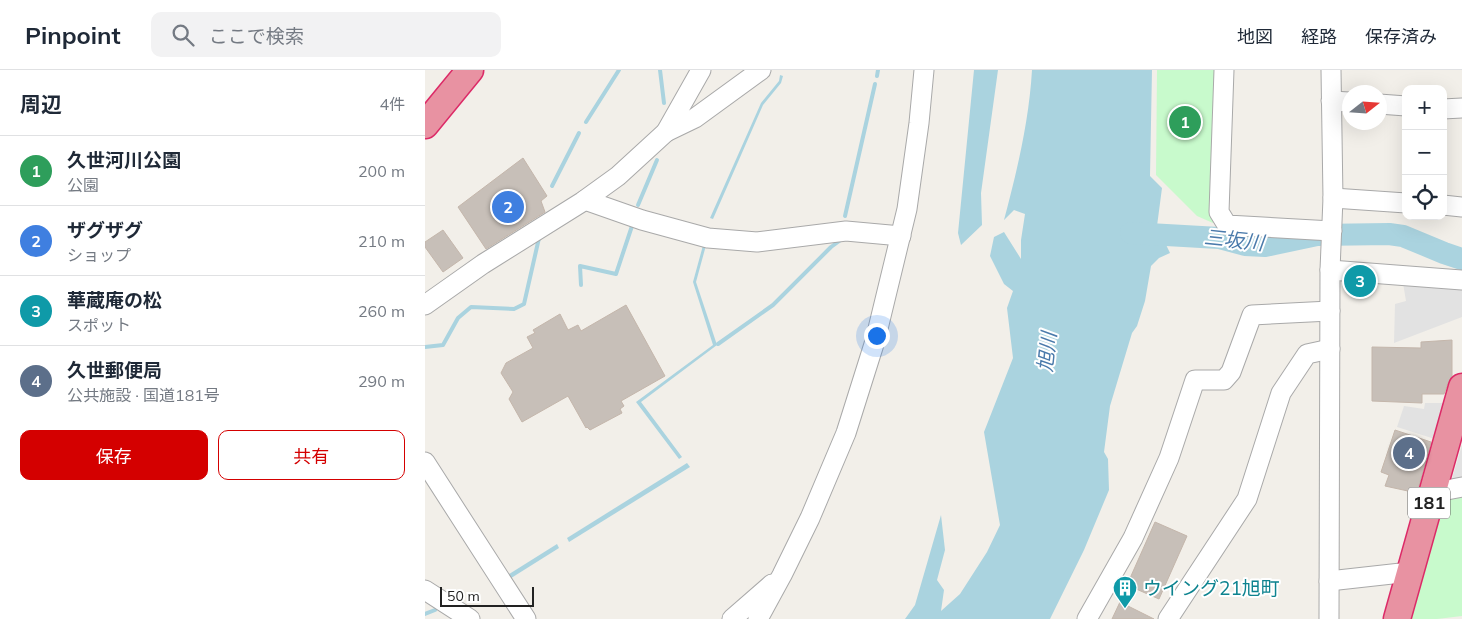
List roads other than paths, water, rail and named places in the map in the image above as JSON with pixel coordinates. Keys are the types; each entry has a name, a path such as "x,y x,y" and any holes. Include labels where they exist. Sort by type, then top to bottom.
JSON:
{"highway":[{"path":"425,125 470,70"},
{"name":"181","path":"1397,619 1431,493 1462,389"}],"street":[{"path":"667,132 701,70"},
{"path":"425,305 483,264 585,200 618,176 667,132 695,118 761,70"},
{"path":"758,619 810,518 846,433 875,341 907,209 924,70"},
{"path":"1223,70 1219,212 1227,225 1332,231"},
{"path":"1329,619 1330,262 1340,101 1331,70"},
{"path":"1387,105 1402,106"},
{"path":"1447,109 1462,108"},
{"path":"1333,198 1402,203"},
{"path":"585,200 642,220 707,238 757,242 846,231 901,236"},
{"path":"1447,206 1462,207"},
{"path":"1330,262 1462,280"},
{"path":"1087,619 1133,538 1169,458 1195,380 1224,380 1231,372 1252,315 1329,311"},
{"path":"1168,619 1247,499 1281,393 1307,354 1330,349"},
{"path":"425,462 525,619"},
{"path":"1431,493 1462,487"},
{"path":"1329,582 1410,572"},
{"path":"732,619 782,575"},
{"path":"425,590 469,619"}],"water":[{"path":"974,70 998,70 981,193 982,225 961,245 958,233"},
{"name":"旭川","path":"1032,70 1152,70 1150,176 1162,188 1157,226 1170,253 1159,258 1151,266 1145,301 1137,326 1132,333 1110,406 1104,452 1108,459 1109,490 1084,550 1050,619 905,619 915,605 941,515 945,550 937,580 944,590 941,611 960,594 987,552 1000,525 984,432 1013,358 1007,308 1013,291 1004,284 990,256 994,237 1004,232 1021,259 1021,240 1025,214 1014,210 1004,220 1022,146"},
{"path":"780,75 783,76 781,83 763,105 713,219 710,218 761,103 779,81"},
{"path":"705,238 708,238 696,282 717,345 641,402 682,457 679,459 636,402 713,345 693,282"},
{"path":"687,463 690,467 569,542 567,538"},
{"path":"557,544 559,548 508,580 506,576"}],"waterway":[{"path":"586,122 619,70"},
{"path":"660,70 664,103"},
{"path":"877,76 878,70"},
{"path":"845,216 875,84"},
{"path":"552,186 579,133"},
{"path":"638,205 657,160"},
{"path":"581,285 580,266 616,274 633,223"},
{"name":"三坂川","path":"1131,233 1219,238 1245,245 1265,246 1317,235 1389,234 1403,236 1462,259"},
{"path":"425,347 443,345 458,318 471,307 514,309 524,304 539,238"},
{"path":"718,344 773,305 831,247 842,239"},
{"path":"425,614 435,610"}],"place":[{"name":"久世河川公園","path":"1185,122"},
{"name":"ザグザグ","path":"508,207"},
{"name":"華蔵庵の松","path":"1360,281"},
{"name":"久世郵便局","path":"1409,453"},
{"name":"ウイング21旭町","path":"1125,609"}]}
